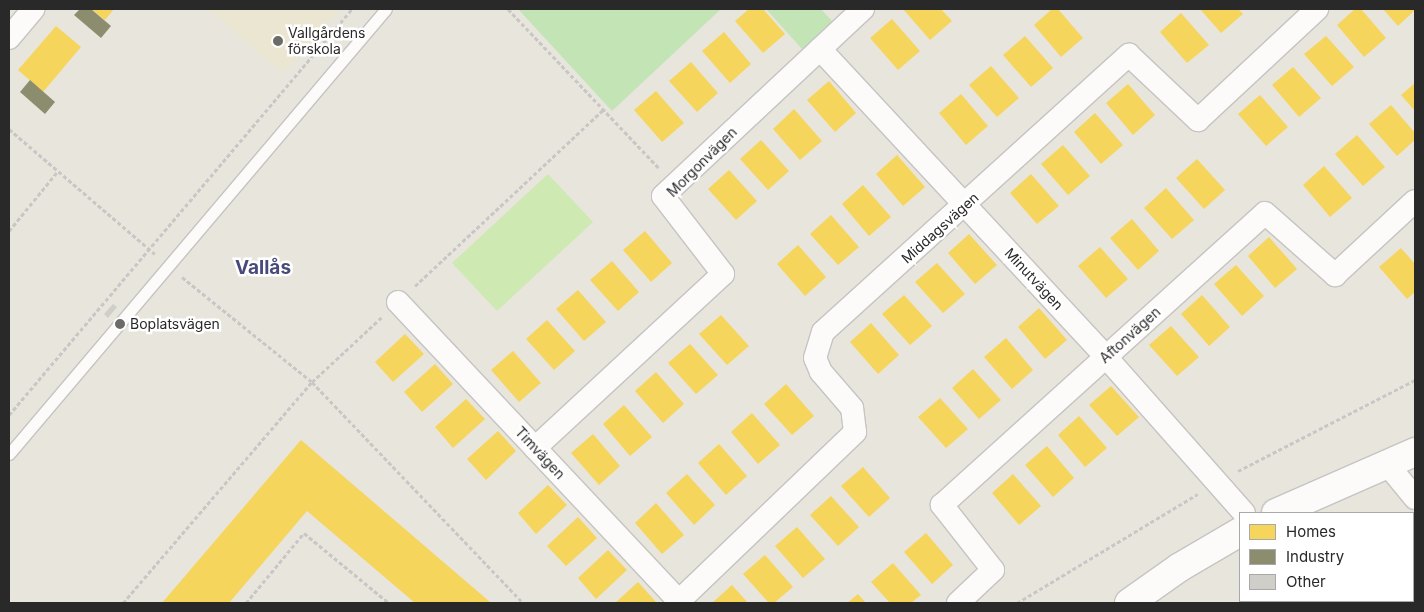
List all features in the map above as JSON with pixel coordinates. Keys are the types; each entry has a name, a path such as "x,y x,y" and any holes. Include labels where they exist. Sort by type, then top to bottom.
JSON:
{"street":[{"path":"9,38 33,9"},
{"name":"Morgonvägen","path":"535,448 723,274 664,196 863,9"},
{"name":"Middagsvägen","path":"680,602 855,432 852,408 821,372 815,358 823,332 1128,55 1198,120 1317,9"},
{"name":"Minutvägen","path":"820,49 1106,357 1243,512"},
{"name":"Aftonvägen","path":"958,603 993,570 942,505 1265,213 1335,275 1415,201"},
{"name":"Timvägen","path":"398,302 680,602"},
{"path":"1278,512 1415,452"},
{"path":"1387,464 1415,498"},
{"path":"1129,603 1180,567 1239,533"}],"lane":[{"path":"9,454 386,9"}],"path":[{"path":"9,414 352,9"},
{"path":"508,9 675,185"},
{"path":"123,603 312,382 603,110"},
{"path":"9,230 58,171"},
{"path":"312,382 522,603"},
{"path":"246,603 304,533 389,603"}],"shaded area":[{"name":"Vallgårdens förskola","path":"208,9 340,9 283,74"}],"green space":[{"path":"518,9 721,9 612,111"},
{"path":"766,9 821,9 832,21 802,49"},
{"path":"548,174 593,222 497,311 452,263"}],"building: Homes":[{"path":"91,9 114,9 105,20"},
{"path":"749,9 763,9 785,34 763,53 735,21"},
{"path":"903,9 941,9 952,21 930,40"},
{"path":"1052,9 1058,9 1083,38 1061,57 1034,25"},
{"path":"1200,9 1238,9 1243,14 1221,33"},
{"path":"1355,9 1361,9 1386,38 1364,57 1337,25"},
{"path":"1383,9 1415,9 1415,10 1398,26"},
{"path":"1181,13 1209,45 1187,63 1160,32"},
{"path":"892,19 920,51 898,70 870,38"},
{"path":"56,26 81,47 43,92 18,70"},
{"path":"724,32 751,64 730,83 702,51"},
{"path":"1025,36 1053,68 1031,87 1003,55"},
{"path":"1326,36 1354,67 1332,86 1304,54"},
{"path":"691,62 718,93 697,112 669,81"},
{"path":"991,66 1019,98 997,117 969,85"},
{"path":"1293,67 1321,98 1299,117 1272,85"},
{"path":"829,81 856,113 835,132 807,100"},
{"path":"1415,83 1415,111 1401,95"},
{"path":"1128,84 1155,115 1133,135 1106,103"},
{"path":"656,91 684,123 662,142 634,110"},
{"path":"961,94 988,126 966,145 939,113"},
{"path":"1260,95 1288,127 1266,146 1238,114"},
{"path":"1391,105 1415,133 1415,140 1397,156 1369,124"},
{"path":"794,109 822,141 800,160 773,129"},
{"path":"1095,113 1123,145 1101,164 1074,132"},
{"path":"1357,135 1385,167 1363,186 1335,154"},
{"path":"761,140 789,171 768,190 740,159"},
{"path":"1063,145 1090,176 1068,195 1041,164"},
{"path":"897,155 925,187 903,206 876,174"},
{"path":"1197,159 1225,190 1204,209 1176,178"},
{"path":"1324,166 1352,198 1330,217 1303,185"},
{"path":"729,170 757,201 736,220 708,189"},
{"path":"1031,174 1059,206 1037,224 1010,193"},
{"path":"863,185 891,217 869,236 842,204"},
{"path":"1166,188 1194,220 1172,239 1144,208"},
{"path":"831,215 859,247 838,265 810,234"},
{"path":"1132,219 1159,251 1138,270 1110,238"},
{"path":"645,231 672,263 651,282 623,250"},
{"path":"969,234 997,265 975,284 948,253"},
{"path":"1269,237 1297,269 1275,288 1248,256"},
{"path":"798,245 826,277 805,296 777,264"},
{"path":"1100,247 1128,279 1106,298 1078,266"},
{"path":"1401,248 1415,264 1415,292 1407,299 1379,267"},
{"path":"612,261 639,292 618,311 590,280"},
{"path":"937,263 965,294 943,313 915,282"},
{"path":"1236,265 1264,296 1242,316 1214,284"},
{"path":"578,290 606,322 584,341 556,309"},
{"path":"904,295 932,326 910,345 882,314"},
{"path":"1202,295 1230,327 1209,346 1181,314"},
{"path":"1039,308 1067,340 1045,359 1018,327"},
{"path":"721,315 749,346 727,365 699,334"},
{"path":"547,320 575,351 554,370 526,339"},
{"path":"871,323 899,355 878,374 850,342"},
{"path":"1171,326 1199,357 1177,376 1149,345"},
{"path":"405,334 424,354 393,382 375,362"},
{"path":"1006,338 1033,370 1012,389 984,357"},
{"path":"690,344 718,375 696,394 668,363"},
{"path":"513,351 541,383 519,402 491,370"},
{"path":"435,364 453,384 422,412 404,392"},
{"path":"973,369 1001,400 979,419 952,388"},
{"path":"656,372 684,404 663,423 635,391"},
{"path":"786,384 814,416 792,435 764,404"},
{"path":"1111,386 1139,417 1117,436 1089,405"},
{"path":"940,398 968,429 946,448 918,417"},
{"path":"466,399 485,419 453,448 435,427"},
{"path":"624,405 652,437 630,456 603,424"},
{"path":"752,413 780,445 758,464 731,432"},
{"path":"1079,416 1107,448 1085,467 1058,435"},
{"path":"498,431 516,451 486,480 467,459"},
{"path":"593,434 620,466 599,485 571,453"},
{"path":"301,440 490,602 415,603 307,511 229,603 162,603"},
{"path":"719,444 747,476 726,495 698,463"},
{"path":"1047,446 1074,478 1053,497 1025,465"},
{"path":"863,467 890,498 869,517 841,486"},
{"path":"687,474 715,505 694,525 666,493"},
{"path":"1013,474 1041,506 1019,525 992,493"},
{"path":"548,485 567,505 536,534 518,513"},
{"path":"831,496 859,527 838,546 810,515"},
{"path":"656,503 684,535 662,554 635,523"},
{"path":"578,517 597,538 566,566 547,546"},
{"path":"797,527 825,559 803,578 775,546"},
{"path":"926,533 953,565 932,584 904,552"},
{"path":"1415,549 1414,581 1414,550"},
{"path":"608,550 627,570 596,599 578,578"},
{"path":"765,555 793,587 774,603 769,603 743,574"},
{"path":"893,563 921,595 911,603 890,603 871,582"},
{"path":"638,582 657,603 615,603"},
{"path":"732,585 748,603 712,603"},
{"path":"858,594 866,603 847,603"},
{"path":"1324,602 1325,603 1304,603"}],"building: Industry":[{"path":"80,9 91,9 111,26 101,38 74,15"},
{"path":"30,80 55,102 45,114 20,92"}],"building: Other":[{"path":"113,304 117,307 108,318 104,314"}],"place":[{"name":"Vallgårdens förskola","path":"278,41"},
{"name":"Boplatsvägen","path":"120,324"}],"district":[{"name":"Vallås","path":"263,268"}]}
